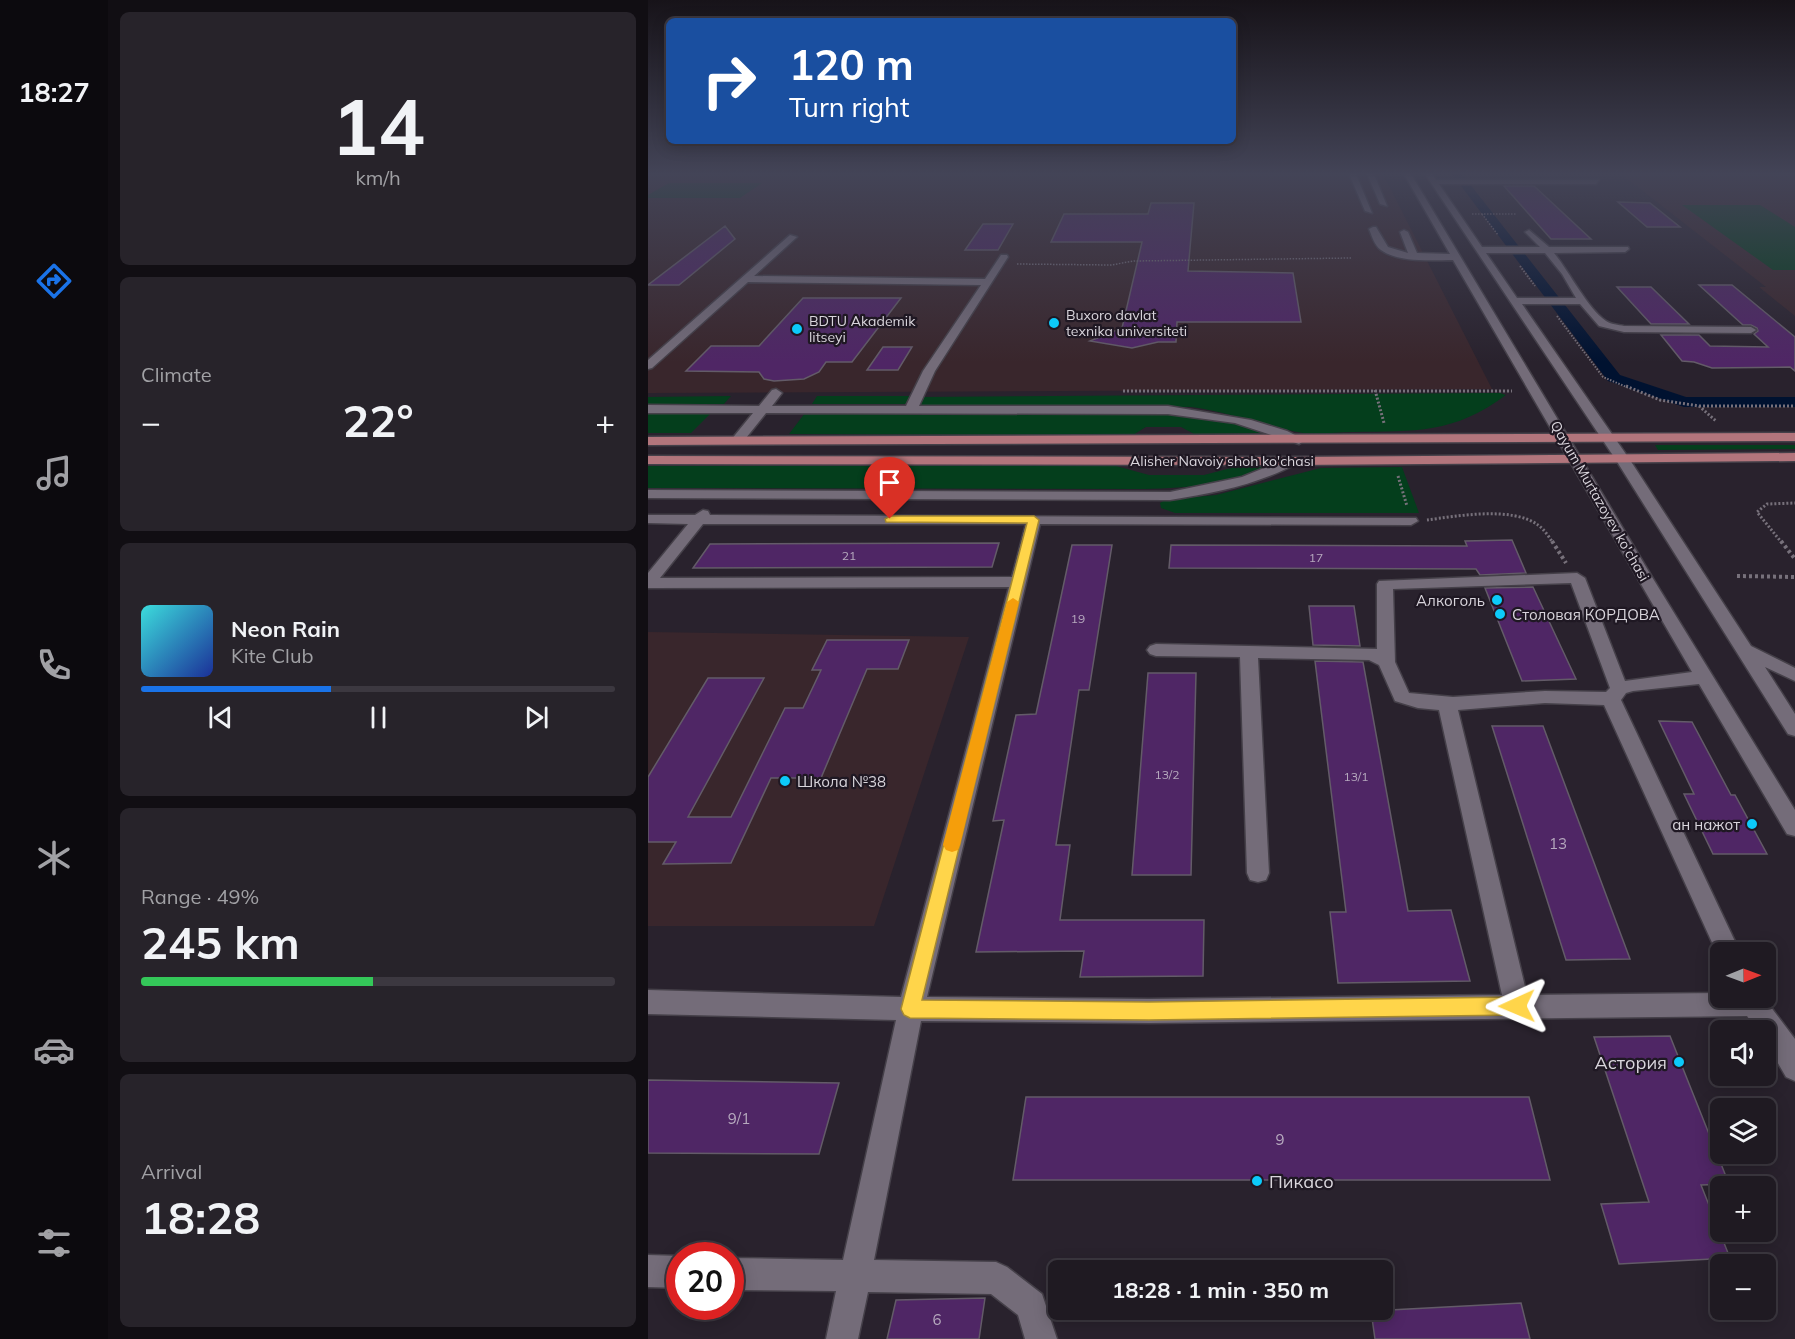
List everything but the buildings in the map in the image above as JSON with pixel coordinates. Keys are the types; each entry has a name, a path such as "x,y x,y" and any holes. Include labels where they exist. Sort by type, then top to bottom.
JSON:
{"main road":[{"name":"Alisher Navoiy shoh ko'chasi","path":"648,441 1795,437"},
{"name":"Alisher Navoiy shoh ko'chasi","path":"648,460 1291,461 1795,457"}],"street":[{"path":"1376,236 1379,244 1386,250 1413,255 1456,257"},
{"path":"1406,236 1413,255"},
{"name":"Qayum Murtazoyev ko'chasi","path":"1444,236 1577,460 1638,568 1706,677 1795,828"},
{"path":"1471,236 1608,437 1795,729"},
{"path":"1533,236 1566,273 1584,302 1603,324 1624,329 1752,330"},
{"path":"648,366 793,237"},
{"path":"1480,250 1625,249"},
{"path":"911,409 929,371 947,347 1001,261"},
{"path":"746,279 986,282"},
{"path":"1514,301 1584,302"},
{"path":"737,440 776,393"},
{"path":"648,409 1168,410 1228,417 1271,428 1299,440"},
{"path":"648,494 1170,496 1224,486 1266,474 1291,461"},
{"path":"648,583 720,494"},
{"path":"1135,520 1144,516 1148,496"},
{"path":"648,519 1411,521"},
{"path":"842,1339 910,1009 1034,520"},
{"path":"1706,677 1631,685 1615,694 1447,703 1410,700 1402,697 1386,662 1385,584 1577,578 1615,694 1724,942"},
{"path":"648,583 1018,582"},
{"path":"1743,649 1795,675"},
{"path":"1156,650 1373,654 1386,662"},
{"path":"1250,652 1258,873"},
{"path":"1447,703 1517,1006"},
{"path":"648,1002 910,1009 1149,1011 1710,1002"},
{"path":"1756,1008 1785,1047 1795,1068"},
{"path":"648,1271 666,1272"},
{"path":"744,1274 996,1278 1032,1305 1041,1339"}],"path":[{"path":"1001,261 1111,264 1134,261 1351,258"},
{"path":"1622,386 1659,400 1681,405 1795,406"},
{"path":"1375,390 1384,424"},
{"path":"1699,406 1719,423"},
{"path":"1398,475 1411,521 1485,514 1526,517 1538,525 1577,578"},
{"path":"1795,503 1767,504 1757,512 1795,558"},
{"path":"1737,576 1795,577"}],"shaded area":[{"name":"Buxoro davlat texnika universiteti","path":"648,236 1415,236 1492,389 648,393"},
{"path":"1701,236 1795,236 1795,316 1759,287 1766,287"},
{"name":"Школа №38","path":"648,632 969,637 874,926 648,926"}],"green space":[{"path":"1726,236 1795,236 1795,270 1773,270"},
{"path":"1500,393 1506,395 1487,408 1451,424 1415,430 1322,434 1303,433 1191,407 915,405 921,397"},
{"path":"731,396 724,404 648,404 648,397"},
{"path":"817,396 911,396 906,404 812,404"},
{"path":"648,413 710,414 691,433 648,433"},
{"path":"805,413 1175,414 1213,419 1274,433 1194,434 1181,427 1146,427 1133,435 789,434"},
{"path":"1655,445 1795,445 1795,449 1658,450"},
{"path":"648,466 1116,466 1149,475 1204,475 1235,467 1271,467 1256,473 1209,484 1145,489 648,488"},
{"path":"1402,467 1419,513 1175,513 1161,508 1160,503 1165,500 1216,495 1321,468"}],"waterway":[{"path":"1505,236 1614,378 1684,402 1795,402"}],"slow traffic":[{"path":"952,845 1013,602"}],"place":[{"name":"Buxoro davlat texnika universiteti","path":"1054,323"},
{"name":"BDTU Akademik litseyi","path":"797,329"},
{"name":"Алкоголь","path":"1497,600"},
{"name":"Столовая КОРДОВА","path":"1500,614"},
{"name":"Школа №38","path":"785,781"},
{"name":"ан нажот","path":"1752,824"},
{"name":"Астория","path":"1679,1062"},
{"name":"Пикасо","path":"1257,1181"}],"route":[{"path":"890,519 1034,520 910,1009 1149,1011 1517,1006"}]}
